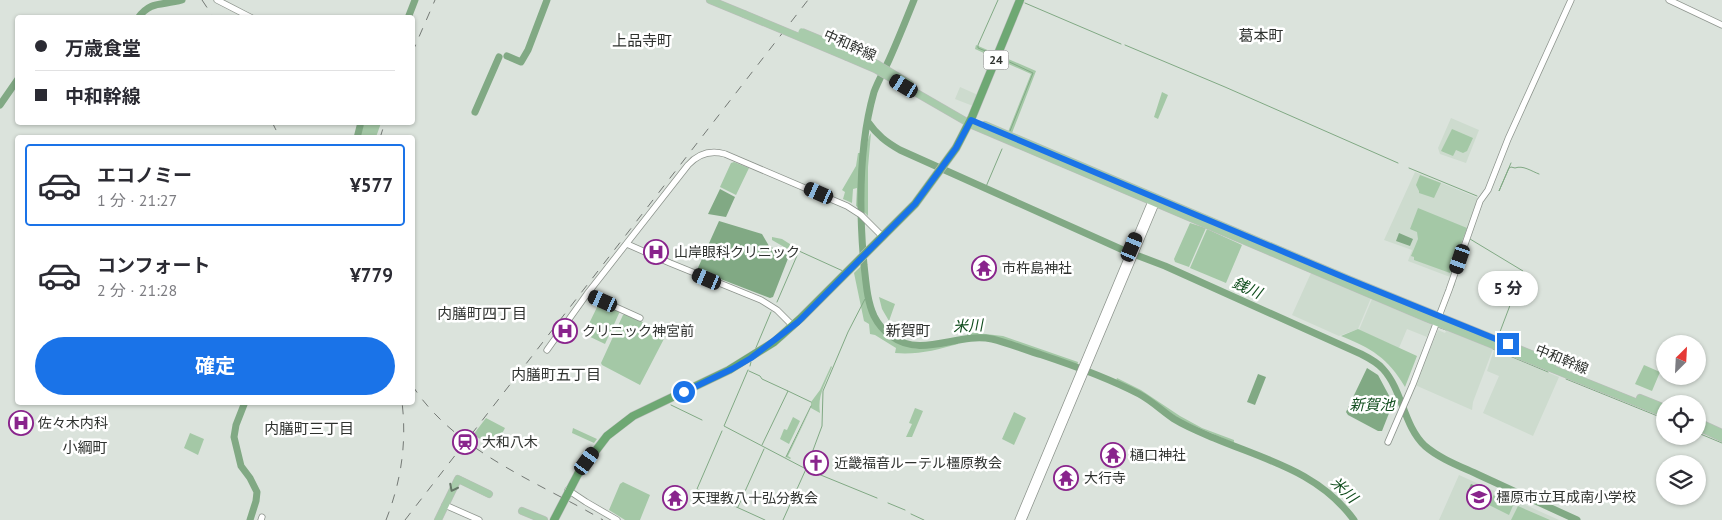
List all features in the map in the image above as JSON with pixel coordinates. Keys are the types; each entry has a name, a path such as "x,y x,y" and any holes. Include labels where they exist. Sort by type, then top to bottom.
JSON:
{"highway":[{"name":"24","path":"554,520 578,474 607,436 647,408 738,366 774,342 793,326 915,204 956,148 970,122 1020,0"}],"main road":[{"name":"中和幹線","path":"710,0 745,11"},
{"name":"中和幹線","path":"722,0 878,68 970,122 1656,410"},
{"name":"中和幹線","path":"1438,319 1656,404"},
{"path":"1706,426 1722,433"},
{"path":"1706,431 1722,438"},
{"path":"438,520 458,480 489,494"},
{"path":"522,511 544,520"}],"street":[{"path":"217,0 246,15"},
{"path":"1388,442 1438,319 1480,201 1488,190 1512,131 1571,0"},
{"path":"1669,0 1722,25"},
{"path":"547,350 587,294 688,165 696,158 710,152 725,154 836,201 856,212 883,237"},
{"path":"1018,520 1154,200"},
{"path":"627,244 678,267 761,300 777,310 793,326"},
{"path":"587,294 640,318"},
{"path":"1023,520 1080,376"},
{"path":"568,490 617,520"},
{"path":"445,505 479,520"}],"shaded area":[{"path":"976,45 1036,71 1012,133 1008,132 1031,74 975,49"},
{"path":"960,87 978,95 973,106 955,99"},
{"path":"1162,92 1168,95 1158,119 1154,117"},
{"path":"1451,118 1479,130 1466,163 1440,154 1438,148"},
{"path":"363,125 380,125 377,135 361,135"},
{"path":"1452,129 1473,138 1467,151 1463,153 1456,150 1453,156 1441,151"},
{"path":"871,133 868,167 868,216 864,212 863,183 866,148"},
{"path":"858,153 862,153 859,180 859,208 856,206 857,188 853,189 852,203 843,199 845,192 842,190 856,166"},
{"path":"734,162 749,168 736,195 720,187 731,163"},
{"path":"1415,172 1478,198 1450,277 1408,261 1412,250 1384,240"},
{"path":"1420,175 1441,183 1434,198 1419,193 1416,185"},
{"path":"1418,208 1467,228 1450,273 1414,260 1414,257 1411,256 1418,239 1417,232 1410,229"},
{"path":"1190,223 1206,228 1189,267 1175,262 1174,259"},
{"path":"1207,229 1242,245 1226,283 1190,268"},
{"path":"772,237 782,239 793,246 791,251 772,240"},
{"path":"862,265 867,300 871,311 876,321 891,338 913,348 925,348 958,341 958,344 927,352 895,353 896,348 870,334 869,324 864,321 854,273"},
{"path":"1311,273 1371,298 1358,329 1339,336 1292,315"},
{"path":"879,297 895,304 889,321 882,309"},
{"path":"1372,299 1432,325 1427,337 1407,329 1399,348 1359,330"},
{"path":"600,301 621,309 605,344 584,334"},
{"path":"625,314 667,333 640,385 601,363"},
{"path":"1358,329 1417,356 1405,387 1392,368 1378,355 1341,336"},
{"path":"1438,330 1445,333 1447,330 1493,349 1473,402 1472,410 1415,385"},
{"path":"968,332 1003,336 1078,362 1077,366 1038,351 992,337 967,336"},
{"path":"1494,350 1559,377 1533,436 1483,413 1499,376 1487,371"},
{"path":"1644,365 1656,370 1656,382 1652,391 1635,384"},
{"path":"831,366 821,395 820,413 811,408 811,402 820,390"},
{"path":"1117,378 1141,390 1202,428 1234,440 1234,443 1181,420 1141,392 1116,381"},
{"path":"811,408 788,456 790,459 786,457"},
{"path":"915,408 923,411 912,437 906,437 912,424 909,423"},
{"path":"1014,412 1026,418 1014,445 1002,439"},
{"path":"793,417 800,421 789,444 780,439 784,429 787,430"},
{"path":"486,418 505,428 495,447 473,435"},
{"path":"573,428 597,439 594,443 572,433"},
{"path":"190,433 204,439 198,455 184,448"},
{"name":"橿原市立耳成南小学校","path":"1459,475 1559,520 1439,520"},
{"path":"623,482 650,495 640,520 625,520 609,510 620,484"},
{"path":"1495,492 1515,501 1509,515 1489,505"},
{"path":"1518,506 1550,520 1511,520"}],"water":[{"path":"720,189 735,197 726,217 708,214"},
{"path":"719,221 762,234 769,246 789,256 773,297 770,298 697,270"},
{"path":"1399,233 1413,239 1410,246 1396,241"},
{"name":"新賀池","path":"1367,368 1378,375 1393,403 1382,431 1378,431 1348,415 1346,412"},
{"path":"1258,374 1266,377 1255,405 1247,402"},
{"path":"1471,484 1487,491 1483,500 1467,493"}],"waterway":[{"path":"140,15 148,8 157,4 182,0"},
{"path":"409,15 415,0"},
{"path":"507,56 521,62 528,50 547,0"},
{"name":"米川","path":"914,0 874,92 865,134 861,200 864,265 870,304 874,316 881,327 891,336 915,345 966,339 992,339 1079,368 1139,394 1174,419 1189,427 1290,469 1325,490 1354,520"},
{"path":"993,54 978,48 978,45 998,0"},
{"path":"1025,3 1121,44"},
{"path":"1125,45 1398,163"},
{"path":"475,112 499,57"},
{"path":"1003,59 1033,73 1010,131"},
{"path":"0,105 15,83"},
{"name":"銭川","path":"868,122 882,138 900,150 1123,250 1165,266 1376,362 1395,387 1407,418 1418,438 1431,451 1577,520"},
{"path":"358,135 360,125"},
{"path":"985,189 1002,149"},
{"path":"1511,163 1499,191 1511,167 1524,168 1539,174"},
{"path":"1409,168 1477,196"},
{"path":"1470,239 1523,271 1498,337"},
{"path":"777,302 799,251 843,271"},
{"path":"1452,289 1454,285"},
{"path":"783,520 806,469 822,426 823,391 848,332 865,299 869,298"},
{"path":"755,350 771,312"},
{"path":"1438,327 1446,330"},
{"path":"1493,349 1548,372"},
{"path":"750,366 751,362"},
{"path":"748,370 724,426 806,469 877,498"},
{"path":"749,371 788,391 762,445"},
{"path":"1566,379 1656,415"},
{"path":"788,391 811,402"},
{"path":"244,405 236,425 234,437 241,466 257,492 250,520"},
{"path":"671,405 702,420"},
{"path":"786,457 811,406"},
{"path":"722,431 697,489 765,520"},
{"path":"1706,436 1722,443"},
{"path":"738,507 764,449"},
{"path":"888,503 905,510"},
{"path":"911,514 924,520"}],"railway":[{"path":"202,0 212,15"},
{"path":"415,46 435,0"},
{"path":"405,520 808,0"},
{"path":"274,125 278,135"},
{"path":"381,135 384,125"},
{"path":"415,389 450,429 474,447 525,478 603,520"},
{"path":"386,520 396,491 402,462 404,432 402,405"}],"place":[{"name":"山岸眼科クリニック","path":"656,252"},
{"name":"市杵島神社","path":"984,268"},
{"name":"クリニック神宮前","path":"565,331"},
{"name":"佐々木内科","path":"21,423"},
{"name":"大和八木","path":"465,442"},
{"name":"樋口神社","path":"1113,455"},
{"name":"近畿福音ルーテル橿原教会","path":"816,463"},
{"name":"大行寺","path":"1066,478"},
{"name":"橿原市立耳成南小学校","path":"1479,497"},
{"name":"天理教八十弘分教会","path":"675,498"}],"district":[{"name":"葛本町","path":"1261,36"},
{"name":"上品寺町","path":"642,41"},
{"name":"内膳町四丁目","path":"482,314"},
{"name":"新賀町","path":"908,331"},
{"name":"内膳町五丁目","path":"556,375"},
{"name":"内膳町三丁目","path":"309,429"},
{"name":"小綱町","path":"85,448"}],"route":[{"path":"684,392 751,358 798,322 915,204 956,148 971,120 1348,279 1508,344"}]}
